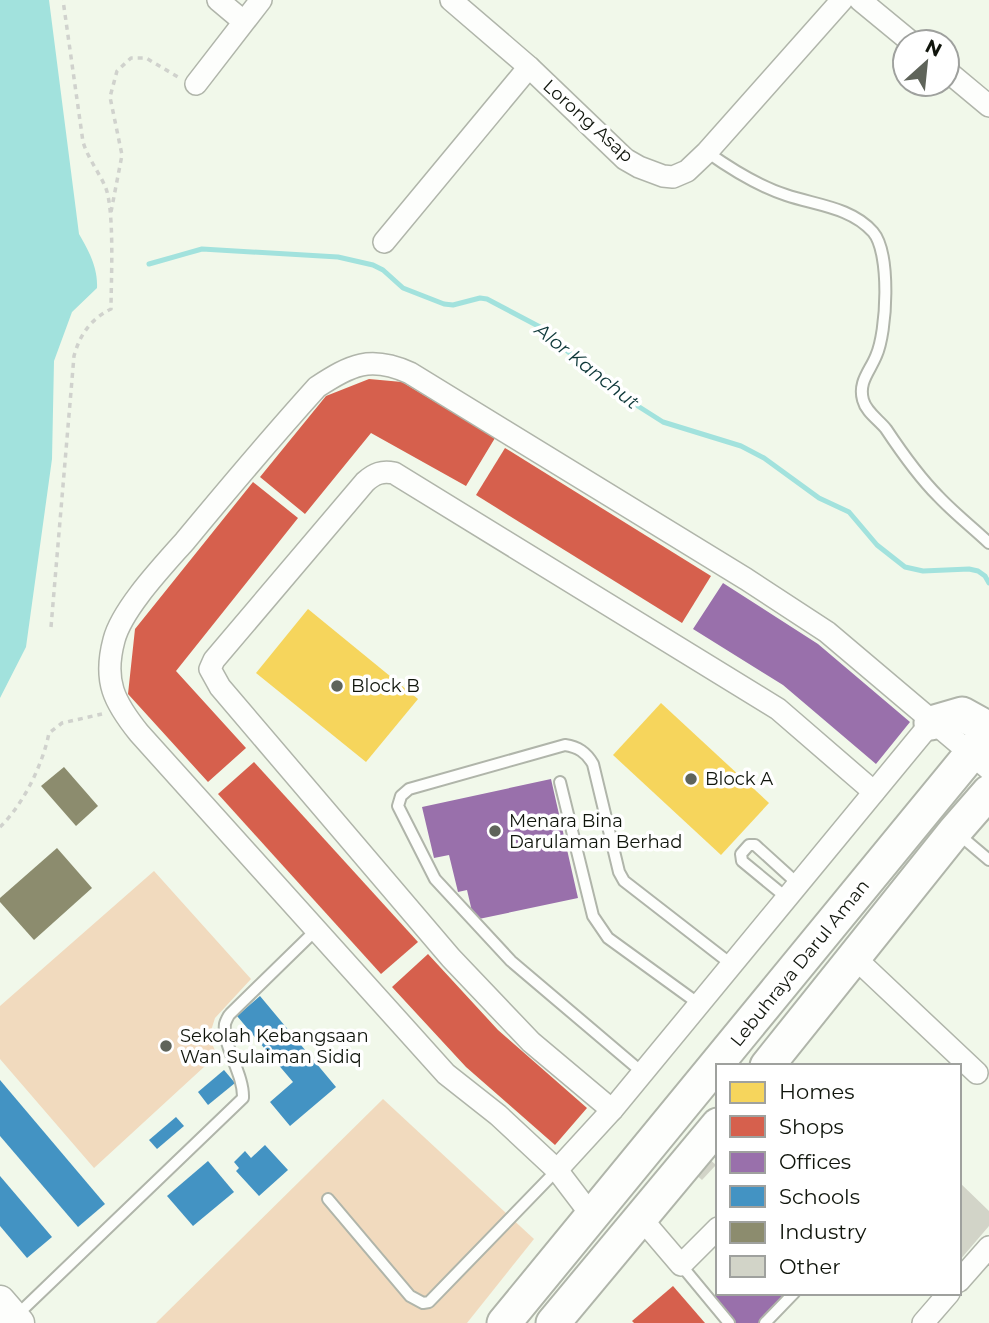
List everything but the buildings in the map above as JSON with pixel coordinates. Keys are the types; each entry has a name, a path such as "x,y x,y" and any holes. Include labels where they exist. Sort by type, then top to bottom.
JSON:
{"main road":[{"path":"931,723 962,715 985,746"},
{"name":"Lebuhraya Darul Aman","path":"719,1064 985,746"},
{"path":"769,1064 989,792"},
{"name":"Lebuhraya Darul Aman","path":"504,1323 716,1068"},
{"path":"553,1323 716,1127"}],"street":[{"path":"218,0 243,21"},
{"path":"196,84 261,0"},
{"name":"Lorong Asap","path":"451,0 529,67 625,159 639,167 673,177 687,171 707,152 842,0"},
{"path":"860,0 894,28"},
{"path":"384,242 529,67"},
{"path":"961,83 989,106"},
{"path":"557,1170 612,1110 931,723 827,632 746,579 410,373 390,364 347,368 317,387 163,566 124,617 114,640 111,690 121,710 446,1074 498,1115 557,1170 592,1216"},
{"path":"612,1110 531,1042 451,958 220,687 210,669 214,660 365,482 384,471 394,473 778,709 874,792"},
{"path":"855,957 977,1073"},
{"path":"640,1217 681,1265 716,1230"},
{"path":"961,1279 989,1247"},
{"path":"923,1323 947,1295"}],"lane":[{"path":"707,152 733,170 786,195 837,209 863,223 875,234 881,251 886,286 885,322 877,356 864,378 861,391 863,403 884,427 898,451 939,497 989,543"},
{"path":"642,1073 511,961 435,879 398,806 401,796 409,789 565,745 581,750 593,764 619,872 624,881 731,964"},
{"path":"560,782 593,916 599,927 608,938 699,1004"},
{"path":"955,831 989,860"},
{"path":"752,844 792,891 740,858 752,844"},
{"path":"11,1314 243,1098 243,1087 225,1024 230,1014 317,929"},
{"path":"328,1199 410,1296 423,1303 429,1302 557,1170"},
{"path":"681,1265 729,1323"},
{"path":"765,1323 792,1295"}],"path":[{"path":"51,627 74,356 88,326 111,309 110,218 106,188 89,160 83,142 63,0"},
{"path":"110,218 122,155 110,97 117,71 131,58 146,58 185,81 196,84"},
{"path":"0,827 18,808 46,749 49,733 62,723 121,710"}],"shaded area":[{"path":"154,871 251,979 215,1018 209,1037 217,1055 94,1168 0,1059 0,1006"},
{"path":"383,1099 534,1239 467,1323 156,1323"}],"water":[{"path":"0,0 49,0 79,234 94,267 97,288 72,312 54,361 52,459 26,647 0,698"}],"waterway":[{"name":"Alor Kanchut","path":"149,264 202,249 338,257 373,265 383,270 403,288 444,304 487,299 540,327 611,389 663,422 741,446 764,458 819,498 849,512 877,545 905,567 923,571 969,569 978,571 989,583"}],"place":[{"name":"Block B","path":"337,686"},
{"name":"Block A","path":"691,779"},
{"name":"Menara Bina Darulaman Berhad","path":"495,831"},
{"name":"Sekolah Kebangsaan Wan Sulaiman Sidiq","path":"166,1046"}]}
